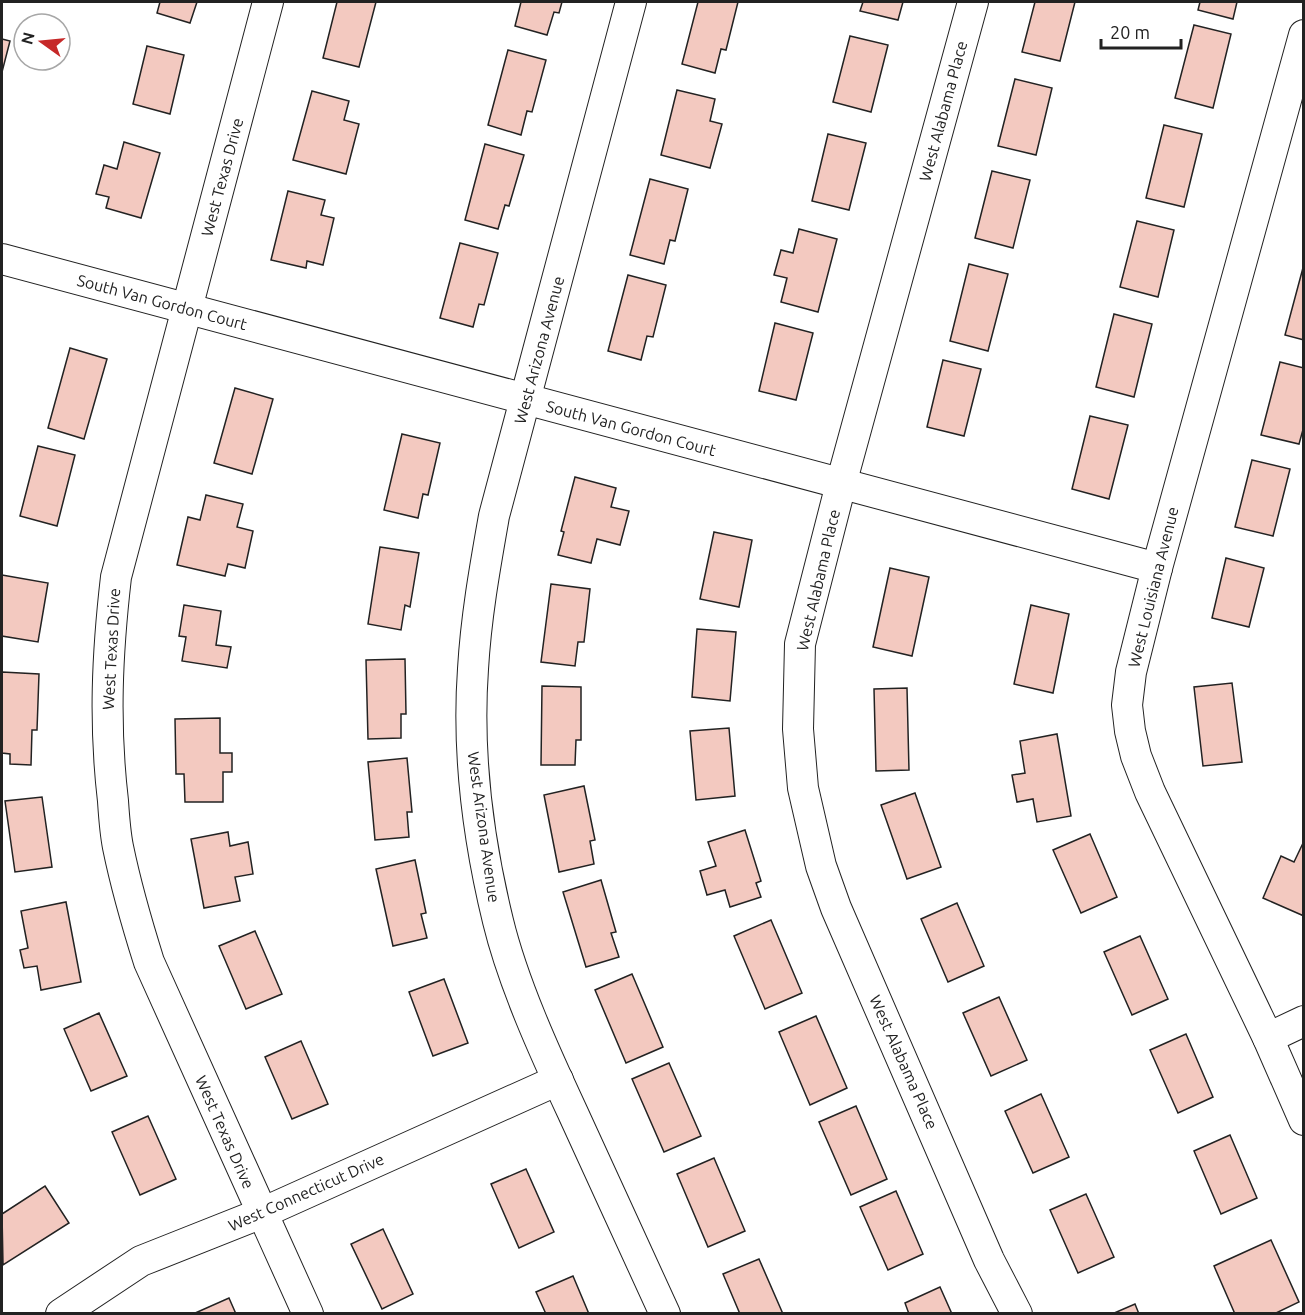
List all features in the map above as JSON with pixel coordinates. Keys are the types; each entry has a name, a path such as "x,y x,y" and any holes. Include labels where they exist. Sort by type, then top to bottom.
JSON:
{"street":[{"name":"West Texas Drive","path":"268,2 116,577 106,688 109,769 118,844 133,911 149,962 308,1314"},
{"name":"West Arizona Avenue","path":"631,2 494,516 480,598 472,671 473,771 484,852 498,923 526,1004 558,1080 665,1314"},
{"name":"West Alabama Place","path":"973,2 841,484 800,644 798,729 803,788 821,866 836,908 989,1260 1017,1314"},
{"name":"West Louisiana Avenue","path":"1304,34 1157,568 1131,672 1127,705 1136,756 1150,792 1268,1038 1304,1120"},
{"name":"South Van Gordon Court","path":"2,259 1157,568"},
{"path":"1268,1038 1304,1022"},
{"name":"West Connecticut Drive","path":"61,1314 141,1261 262,1213 558,1080"}],"building":[{"path":"160,2 197,2 190,23 157,13"},
{"path":"337,2 376,2 359,67 323,58"},
{"path":"521,2 562,2 559,13 554,12 547,35 515,26"},
{"path":"698,2 738,2 726,50 721,49 715,73 682,64"},
{"path":"863,2 903,2 898,20 860,11"},
{"path":"1035,2 1075,2 1060,61 1022,52"},
{"path":"1200,2 1237,2 1233,19 1198,10"},
{"path":"1194,25 1231,34 1213,108 1175,98"},
{"path":"850,36 888,45 871,112 833,102"},
{"path":"2,39 10,41 2,72"},
{"path":"147,46 184,55 170,114 133,104"},
{"path":"508,50 546,60 532,112 527,111 521,135 488,125"},
{"path":"1015,79 1052,88 1036,155 998,146"},
{"path":"677,90 715,99 710,121 722,124 710,168 661,155"},
{"path":"312,91 349,101 344,120 359,124 346,174 293,160"},
{"path":"1164,125 1202,134 1184,207 1146,198"},
{"path":"828,134 866,143 849,210 812,201"},
{"path":"124,142 160,153 141,218 106,208 109,197 96,194 104,165 117,169"},
{"path":"485,144 524,155 509,206 505,205 498,229 465,220"},
{"path":"992,171 1030,180 1013,248 975,238"},
{"path":"650,179 688,189 675,241 670,240 664,264 630,255"},
{"path":"288,191 325,200 321,215 334,218 323,265 307,261 306,268 271,260"},
{"path":"1137,221 1174,230 1158,297 1120,287"},
{"path":"799,229 837,239 818,312 781,302 787,278 774,275 781,250 793,253"},
{"path":"460,243 498,253 484,305 479,304 473,327 440,318"},
{"path":"969,264 1008,274 988,351 950,341"},
{"path":"1304,264 1304,340 1285,335"},
{"path":"628,275 666,285 653,337 647,336 641,360 608,351"},
{"path":"1114,314 1152,324 1134,397 1096,387"},
{"path":"775,323 813,333 796,400 759,391"},
{"path":"70,348 107,359 84,439 48,428"},
{"path":"943,360 981,369 964,436 927,427"},
{"path":"1280,362 1304,368 1304,426 1299,444 1261,435"},
{"path":"235,388 273,399 252,474 214,463"},
{"path":"1090,416 1128,425 1109,499 1072,489"},
{"path":"402,434 440,443 428,495 423,494 418,518 384,510"},
{"path":"38,446 75,455 57,526 20,516"},
{"path":"1252,460 1290,469 1273,536 1235,527"},
{"path":"575,477 616,488 611,507 629,511 620,545 597,539 591,563 558,555 564,532 561,531"},
{"path":"206,495 243,504 237,527 253,531 245,568 228,564 225,576 177,565 188,517 200,520"},
{"path":"714,532 752,540 739,607 700,599"},
{"path":"380,547 419,553 410,607 405,605 401,630 368,624"},
{"path":"1226,558 1264,568 1249,627 1212,618"},
{"path":"890,568 929,577 912,656 873,647"},
{"path":"2,575 48,583 38,642 2,636"},
{"path":"551,584 590,589 584,642 578,642 575,666 541,662"},
{"path":"184,605 221,611 216,645 231,647 227,668 182,661 186,637 179,636"},
{"path":"1031,605 1069,614 1053,693 1014,684"},
{"path":"697,629 736,632 730,701 692,697"},
{"path":"405,659 406,714 401,714 401,738 368,739 366,660"},
{"path":"2,672 39,674 37,730 32,730 31,765 10,764 10,754 2,753"},
{"path":"1232,683 1242,762 1203,766 1194,687"},
{"path":"542,686 581,687 581,740 576,740 575,765 541,765"},
{"path":"907,688 909,770 876,771 874,689"},
{"path":"220,718 220,753 232,753 232,772 223,772 223,802 185,802 184,774 176,774 175,719"},
{"path":"729,728 735,796 696,800 690,731"},
{"path":"1057,734 1071,816 1037,822 1033,799 1017,802 1012,775 1025,773 1020,741"},
{"path":"407,758 412,812 407,812 409,837 375,840 368,762"},
{"path":"584,786 595,840 590,841 594,864 559,872 544,795"},
{"path":"915,793 941,867 907,879 881,805"},
{"path":"42,797 52,867 15,872 5,801"},
{"path":"745,830 761,881 756,883 761,897 730,907 725,890 707,895 700,871 716,866 708,842"},
{"path":"228,832 230,846 248,842 253,874 235,877 240,901 204,908 191,839"},
{"path":"1090,834 1117,897 1081,913 1053,850"},
{"path":"1304,841 1304,916 1263,898 1281,856 1294,862"},
{"path":"415,860 426,913 421,914 427,938 393,946 376,869"},
{"path":"601,880 616,932 611,933 619,957 586,967 563,892"},
{"path":"66,902 81,982 41,990 37,966 24,968 20,950 28,948 21,911"},
{"path":"957,903 984,966 948,982 921,919"},
{"path":"771,920 802,993 765,1009 734,936"},
{"path":"255,931 282,994 246,1009 219,946"},
{"path":"1140,936 1168,999 1132,1015 1104,952"},
{"path":"632,974 663,1047 626,1063 595,990"},
{"path":"444,979 468,1043 433,1056 409,992"},
{"path":"999,997 1027,1060 991,1076 963,1013"},
{"path":"99,1013 127,1076 91,1091 64,1029"},
{"path":"816,1016 847,1088 810,1105 779,1032"},
{"path":"1186,1034 1213,1097 1178,1113 1150,1050"},
{"path":"301,1041 328,1104 292,1119 265,1057"},
{"path":"669,1063 701,1136 664,1152 632,1079"},
{"path":"1041,1094 1069,1157 1033,1173 1005,1111"},
{"path":"856,1106 887,1179 851,1195 819,1122"},
{"path":"148,1116 176,1179 140,1195 112,1132"},
{"path":"1230,1135 1257,1198 1221,1214 1194,1151"},
{"path":"714,1158 745,1231 708,1247 677,1174"},
{"path":"526,1169 554,1232 519,1248 491,1184"},
{"path":"45,1186 69,1223 3,1265 2,1214"},
{"path":"896,1191 923,1254 888,1270 860,1207"},
{"path":"1086,1194 1114,1257 1078,1273 1050,1210"},
{"path":"383,1229 413,1294 382,1309 351,1244"},
{"path":"1271,1240 1299,1302 1274,1314 1235,1314 1214,1266"},
{"path":"759,1259 783,1314 740,1314 723,1274"},
{"path":"573,1276 589,1314 546,1314 536,1292"},
{"path":"940,1287 952,1314 909,1314 905,1303"},
{"path":"229,1298 236,1314 193,1314"},
{"path":"1135,1304 1139,1314 1112,1314"}]}
